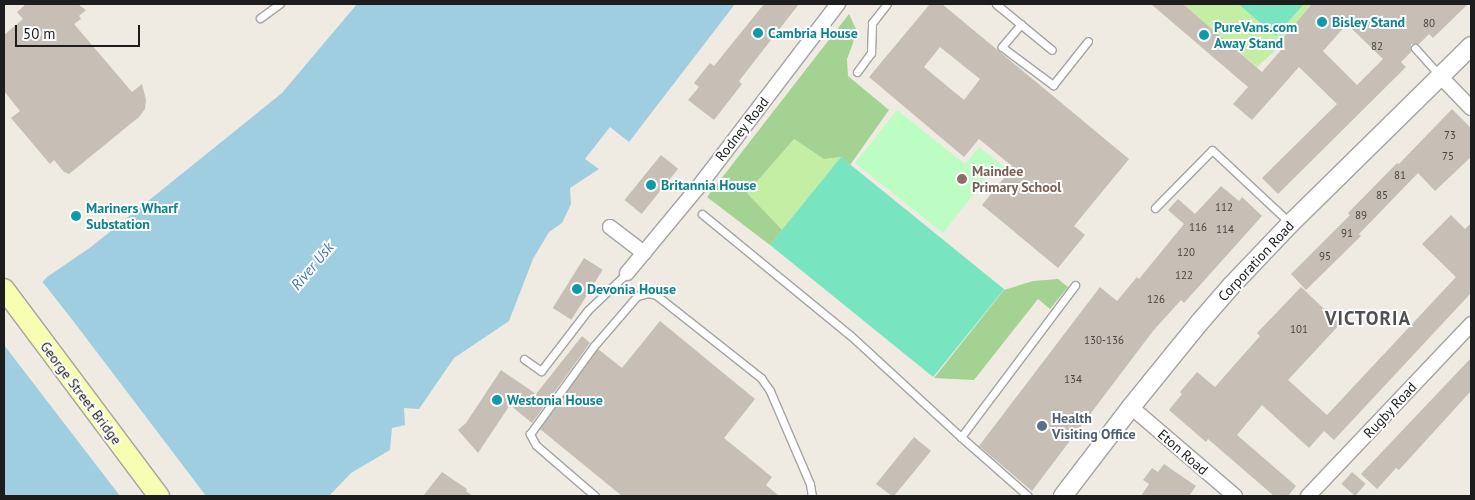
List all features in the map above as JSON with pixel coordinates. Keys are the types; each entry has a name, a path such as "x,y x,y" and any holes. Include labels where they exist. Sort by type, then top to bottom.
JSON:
{"main road":[{"name":"George Street Bridge","path":"4,289 159,496"}],"street":[{"name":"Rodney Road","path":"627,273 703,181 838,4"},
{"name":"Corporation Road","path":"1063,496 1199,322 1290,224 1471,46"},
{"path":"1440,75 1471,108"},
{"path":"610,227 644,253"},
{"name":"Rugby Road","path":"1308,496 1471,324"},
{"name":"Eton Road","path":"1131,407 1235,496"}],"lane":[{"path":"260,18 279,4"},
{"path":"858,72 871,53 872,23 887,4"},
{"path":"996,4 1052,50"},
{"path":"1021,24 1002,47 1053,85 1088,41"},
{"path":"1415,48 1440,75"},
{"path":"1155,208 1212,150 1290,224"},
{"path":"702,214 850,335 960,437 1028,496"},
{"path":"524,359 541,370 588,310 627,273"},
{"path":"960,437 1075,285"},
{"path":"595,496 536,445 530,434 594,346 637,296 648,293 656,296 761,378 770,391 810,484 812,496"}],"green space":[{"path":"1183,4 1238,4 1276,36 1304,4 1312,4 1277,45 1279,47 1257,67"},
{"path":"1238,4 1304,4 1276,36"},
{"path":"849,14 856,29 847,59 848,76 889,110 850,165 841,157 824,159 794,139 747,193 782,230 770,245 707,197"},
{"path":"897,110 965,164 979,147 1006,168 998,178 990,173 943,233 855,163"},
{"path":"794,139 824,159 841,157 782,230 747,193"},
{"path":"841,157 1004,289 933,377 770,245"},
{"path":"1058,279 1068,287 1050,309 1038,299 974,380 934,378 1004,290 1033,281"}],"water":[{"name":"River Usk","path":"357,4 735,4 629,142 610,127 585,159 599,169 570,188 571,204 562,223 549,232 533,259 509,321 454,358 419,409 404,408 405,425 392,428 390,450 351,473 329,496 4,496 4,323 47,277 91,247 282,93"}],"pier":[{"path":"41,280 206,496 120,496 4,345 4,319"}],"building":[{"path":"26,4 78,4 86,10 79,16 81,19 74,24 132,92 142,84 146,100 145,109 139,117 69,174 64,172 54,160 50,164 11,118 20,111 4,91 4,35 23,19 17,12"},
{"name":"Cambria House","path":"764,4 799,4 739,81 742,84 714,120 688,100 699,87 694,83 710,63 714,66"},
{"path":"930,4 942,4 1129,159 1074,226 1085,235 1058,268 982,205 1013,167 979,139 964,157 869,77","holes":["940,47 980,79 964,100 924,67"]},
{"path":"1151,4 1183,4 1262,72 1282,49 1277,45 1312,4 1468,4 1433,38 1429,34 1419,44 1411,44 1411,52 1401,62 1406,67 1278,194 1262,178 1337,104 1299,67 1252,120 1233,104 1248,87","holes":["1347,24 1383,59 1357,85 1323,51"]},
{"path":"1452,109 1471,128 1471,157 1435,191 1418,173 1359,234 1361,236 1306,290 1291,274 1350,215 1348,213"},
{"name":"Britannia House","path":"661,155 678,169 642,214 624,200"},
{"path":"1221,186 1239,201 1242,197 1262,216 1184,303 1181,300 1153,331 1032,491 979,446 1100,287 1117,301 1137,277 1139,279 1184,224 1168,210 1178,199 1195,214"},
{"path":"1451,215 1465,229 1471,223 1471,293 1334,440 1324,431 1309,448 1262,405 1237,435 1296,486 1288,496 1274,496 1208,439 1206,442 1169,410 1182,394 1180,392 1197,372 1215,387 1260,336 1257,333 1301,287 1340,324 1288,380 1327,415 1456,277 1422,244"},
{"name":"Devonia House","path":"584,258 603,270 571,320 553,308"},
{"path":"660,321 755,399 724,438 772,477 766,485 779,496 622,496 540,429 598,349 622,368"},
{"path":"582,336 590,343 532,423 510,405 478,453 458,430 466,423 501,370 536,394"},
{"path":"1471,358 1471,391 1399,470 1396,468 1377,489 1361,474"},
{"path":"914,437 931,451 894,496 892,496 876,484"},
{"path":"1164,464 1196,486 1189,496 1141,496 1149,484 1143,480 1152,468 1158,472"},
{"path":"442,472 467,489 466,491 473,496 423,496"},
{"path":"1352,472 1366,484 1355,496 1342,484"}],"place":[{"name":"Bisley Stand","path":"1322,22"},
{"name":"Cambria House","path":"758,33"},
{"name":"PureVans.com Away Stand","path":"1204,35"},
{"name":"Maindee Primary School","path":"962,179"},
{"name":"Britannia House","path":"651,185"},
{"name":"Mariners Wharf Substation","path":"76,216"},
{"name":"Devonia House","path":"577,289"},
{"name":"Westonia House","path":"497,400"},
{"name":"Health Visiting Office","path":"1042,426"}],"district":[{"name":"VICTORIA","path":"1368,319"}]}
